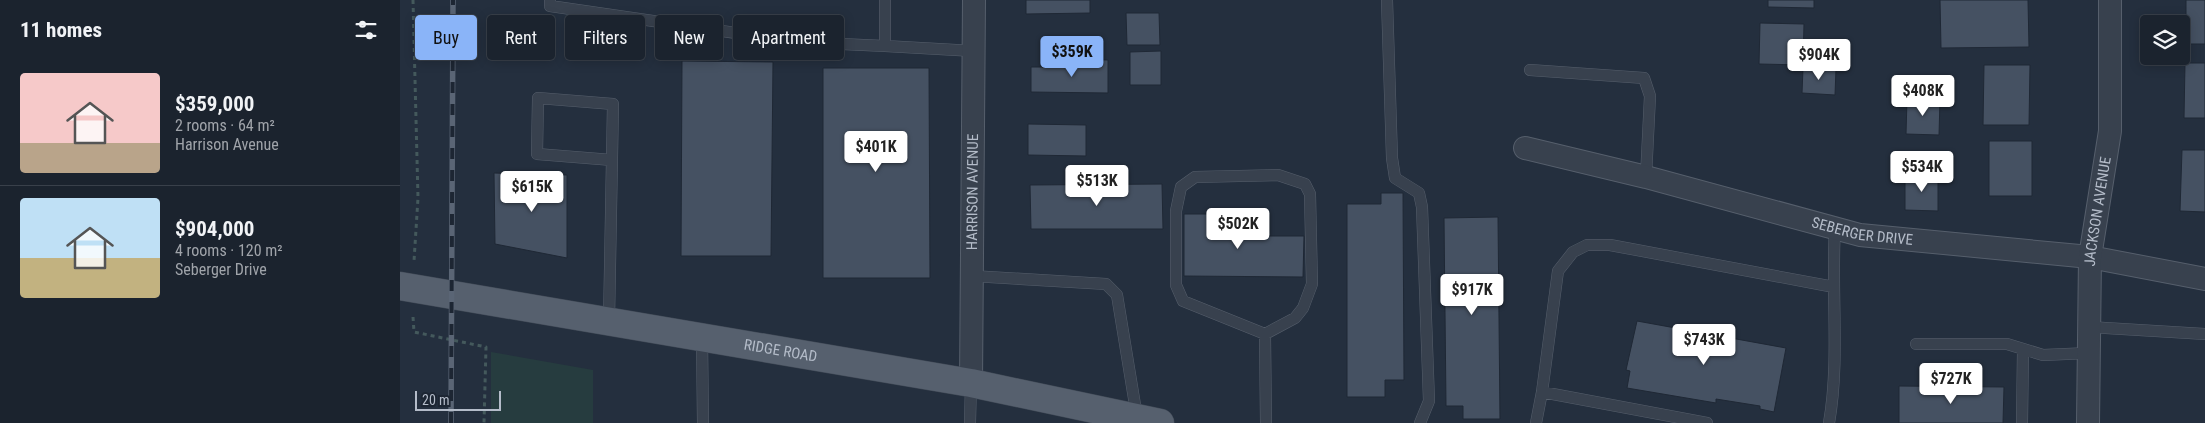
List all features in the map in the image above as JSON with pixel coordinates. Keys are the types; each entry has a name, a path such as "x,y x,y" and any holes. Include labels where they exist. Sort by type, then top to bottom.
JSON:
{"main road":[{"name":"RIDGE ROAD","path":"400,286 971,383 1149,420"}],"street":[{"name":"HARRISON AVENUE","path":"971,383 974,0"},
{"name":"JACKSON AVENUE","path":"2088,423 2090,257 2110,131 2110,0"},
{"name":"SEBERGER DRIVE","path":"1525,148 1860,235 2090,257 2205,279"}],"lane":[{"path":"550,0 550,6 798,42 974,51"},
{"path":"885,0 885,46"},
{"path":"1387,0 1392,158 1395,178 1419,193 1422,207 1429,401 1420,423"},
{"path":"1530,70 1644,78 1650,96 1646,178"},
{"path":"609,321 612,160 613,104 538,98 537,154 612,160"},
{"path":"1278,175 1305,184 1310,194 1312,284 1303,308 1296,318 1265,334 1183,301 1176,286 1176,211 1181,187 1195,176 1278,175"},
{"path":"1829,423 1835,318 1833,267 1835,228"},
{"path":"1536,423 1558,271 1573,252 1587,245 1610,245 1834,287"},
{"path":"972,276 1106,284 1117,294 1149,420"},
{"path":"2089,327 2205,334"},
{"path":"1265,334 1266,423"},
{"path":"702,338 703,423"},
{"path":"1916,344 2007,344 2043,354 2089,353"},
{"path":"2022,423 2023,349"},
{"path":"970,423 971,383"},
{"path":"1542,392 1708,423"}],"path":[{"path":"413,0 418,198 416,237"},
{"path":"414,332 486,347 484,423"}],"green space":[{"path":"491,352 593,370 593,423 491,423"}],"building":[{"path":"1026,0 1090,0 1090,13 1026,14"},
{"path":"1768,0 1814,0 1814,8 1768,7"},
{"path":"1940,0 2028,0 2029,47 1941,48"},
{"path":"2186,0 2205,0 2205,44 2190,44 2190,15 2186,15"},
{"path":"1126,13 1159,13 1160,45 1127,45"},
{"path":"1760,23 1804,24 1803,65 1759,64"},
{"path":"1161,51 1161,85 1130,85 1130,52"},
{"path":"1068,59 1108,60 1108,93 1031,92 1031,67 1068,67"},
{"path":"682,61 773,62 771,256 681,256"},
{"path":"2205,63 2205,118 2184,118 2185,65"},
{"path":"1984,65 2030,65 2029,125 1983,125"},
{"path":"823,68 929,68 930,278 823,278"},
{"path":"1803,68 1836,69 1835,95 1802,93"},
{"path":"1907,99 1940,100 1939,135 1906,134"},
{"path":"1028,124 1086,125 1086,156 1028,155"},
{"path":"1989,141 2032,141 2032,196 1989,196"},
{"path":"2182,150 2205,150 2205,212 2180,211"},
{"path":"494,173 567,175 567,258 495,244"},
{"path":"1905,175 1938,175 1938,211 1905,210"},
{"path":"1162,184 1163,229 1031,229 1030,185"},
{"path":"1381,193 1403,193 1404,380 1385,380 1385,397 1347,397 1347,204 1381,204"},
{"path":"1184,214 1241,214 1240,236 1304,236 1303,277 1184,276"},
{"path":"1498,217 1500,419 1463,419 1463,406 1446,406 1444,218"},
{"path":"1637,321 1786,348 1774,412 1760,409 1760,406 1716,399 1716,403 1627,388 1630,371 1626,370"},
{"path":"1899,386 2004,387 2003,423 1899,423"}],"railway":[{"path":"451,423 453,0"}]}
